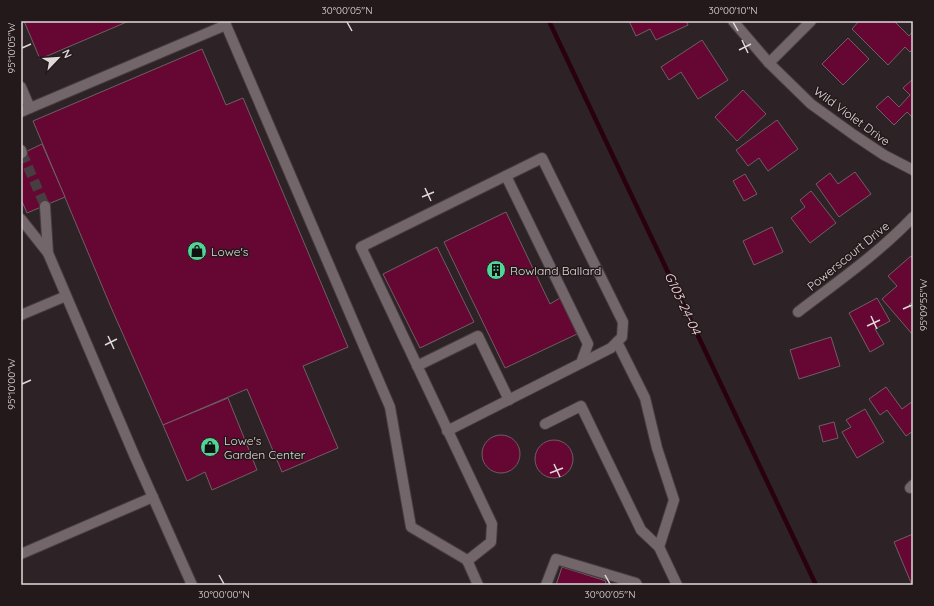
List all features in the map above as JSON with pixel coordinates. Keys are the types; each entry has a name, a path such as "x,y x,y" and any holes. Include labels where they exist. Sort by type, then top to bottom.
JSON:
{"street":[{"name":"Wild Violet Drive","path":"733,21 769,63 811,104 884,155 913,170"},
{"path":"769,63 811,21"},
{"path":"21,87 26,110 226,25 390,407 411,527 468,561 478,585"},
{"path":"447,431 611,348 622,337 623,322 542,158 361,247 447,431 492,524 491,542 468,561"},
{"path":"506,176 588,344 581,363"},
{"path":"44,206 48,252"},
{"name":"Powerscourt Drive","path":"798,312 848,275 899,232 913,217"},
{"path":"21,219 48,252 192,585"},
{"path":"21,315 66,296"},
{"path":"417,366 478,336 509,400"},
{"path":"617,342 645,398 657,448 674,500 659,547"},
{"path":"545,424 581,406 641,530 659,547 677,585"},
{"path":"21,554 153,497"},
{"path":"546,585 556,559 636,583 637,585"}],"building":[{"path":"24,21 129,21 40,59"},
{"path":"629,21 686,21 688,25 656,40 650,29 636,36"},
{"path":"859,21 894,21 909,36 913,31 913,49 910,52 905,47 888,65 852,29"},
{"path":"848,38 869,59 843,85 822,64"},
{"path":"702,40 728,80 698,99 681,72 669,80 661,67"},
{"name":"Lowe's","path":"202,49 226,105 243,98 348,347 303,366 338,448 282,472 247,389 163,425 110,305 33,121"},
{"path":"913,79 913,118 907,112 894,125 876,107 888,96 899,107 910,95 903,88"},
{"path":"743,90 766,114 737,141 715,117"},
{"path":"777,120 798,149 768,171 759,158 748,166 736,150"},
{"path":"42,144 65,197 27,213 21,199 21,154"},
{"path":"855,172 871,194 839,217 816,184 830,173 838,184"},
{"path":"745,174 757,194 744,201 733,181"},
{"path":"811,191 836,223 810,243 791,218 805,207 800,200"},
{"name":"Rowland Ballard","path":"506,212 550,304 560,298 577,334 505,368 444,242"},
{"path":"772,227 783,252 754,265 743,241"},
{"path":"437,247 474,322 420,348 383,274"},
{"path":"911,256 913,259 913,301 909,305 913,310 913,335 882,299 897,286 888,276"},
{"path":"877,298 890,321 875,329 884,344 870,352 849,313"},
{"path":"831,337 840,366 799,379 790,350"},
{"path":"886,387 902,409 913,401 913,431 906,436 887,410 880,415 869,399"},
{"name":"Lowe's Garden Center","path":"228,398 257,470 212,490 205,472 187,481 163,425"},
{"path":"865,409 884,442 857,458 842,432 851,427 846,420"},
{"path":"834,422 838,438 823,442 819,426"},
{"path":"497,435 505,435 512,438 517,443 520,454 517,465 512,470 505,473 497,473 490,470 485,465 482,458 482,450 485,443 490,438"},
{"path":"550,440 558,440 565,443 570,448 573,459 570,470 565,475 558,478 550,478 543,475 538,470 535,463 535,455 538,448 543,443"},
{"path":"913,534 913,585 912,585 894,542"},
{"path":"562,567 606,581 605,585 556,585"}],"waterway":[{"name":"G103-24-04","path":"549,21 816,585"}],"tunnel":[{"path":"22,153 45,206"}],"place":[{"name":"Lowe's","path":"197,251"},
{"name":"Rowland Ballard","path":"496,270"},
{"name":"Lowe's Garden Center","path":"210,447"}]}
